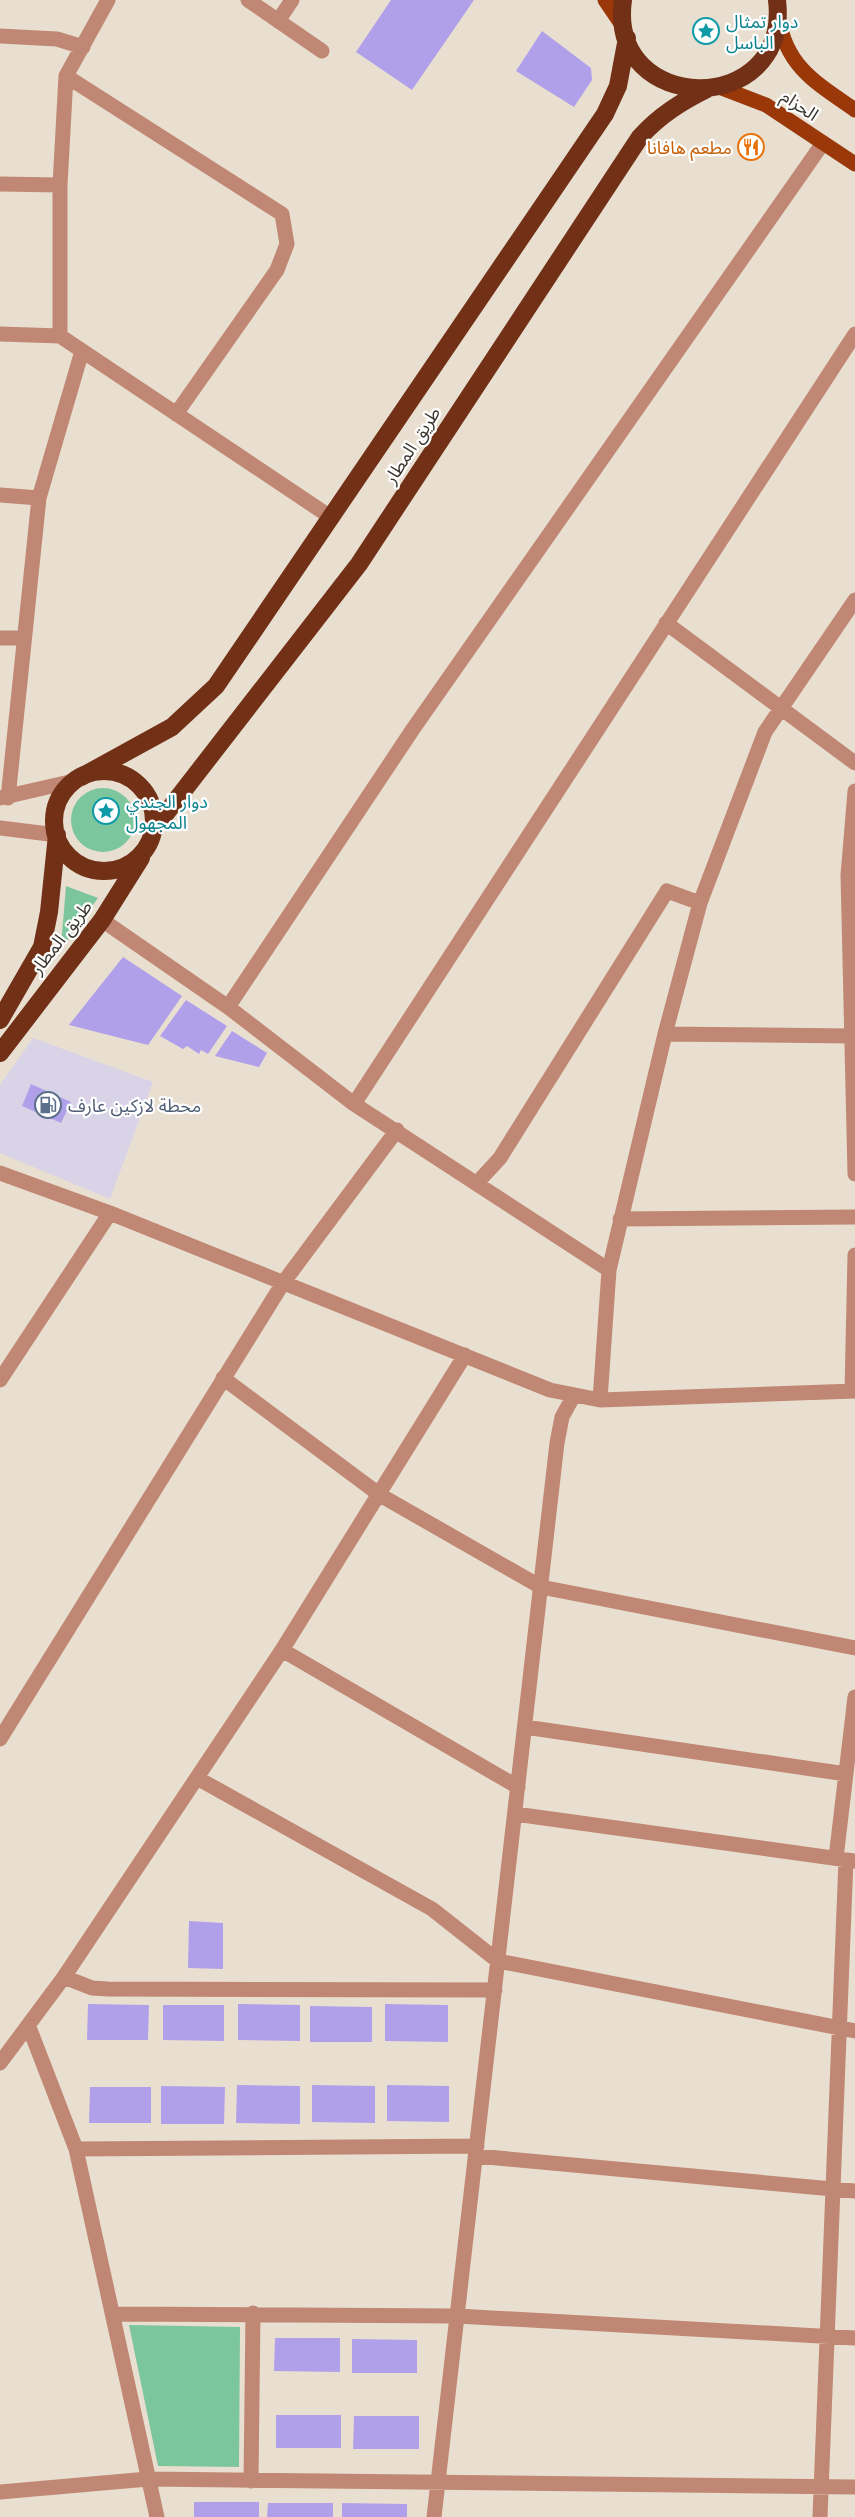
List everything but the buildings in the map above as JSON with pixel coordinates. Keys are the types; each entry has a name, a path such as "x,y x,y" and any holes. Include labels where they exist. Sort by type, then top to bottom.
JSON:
{"highway":[{"path":"78,779 95,772 110,771 131,779 142,788 150,801 154,816 151,837 128,864 114,869 99,870 73,859 57,835 54,820 57,805 64,792 78,779 172,726 216,686 605,114 620,79 625,33 623,0"},
{"name":"طريق المطار","path":"0,1053 102,920 151,837 359,564 640,137 654,122 680,102 740,79 758,65 771,46 778,6"},
{"path":"625,33 637,58 653,74 685,88 713,88"},
{"name":"طريق المطار","path":"0,1020 42,947 49,912 57,835"}],"main road":[{"path":"605,0 625,33"},
{"name":"الحزام","path":"778,6 782,38 794,60 820,85 855,110"},
{"name":"الحزام","path":"713,88 766,105 855,164"}],"street":[{"path":"60,336 60,185 66,76 108,0"},
{"path":"248,0 322,51"},
{"path":"278,21 292,0"},
{"path":"0,36 57,39 82,47"},
{"path":"66,76 282,214 287,244 277,270 176,414"},
{"path":"228,1007 413,729 823,143"},
{"path":"0,184 60,185"},
{"path":"0,334 60,336 332,518"},
{"path":"354,1104 855,334"},
{"path":"78,779 4,798 39,498 82,351"},
{"path":"0,495 39,498"},
{"path":"600,1400 609,1270 665,1034 700,903 765,732 855,600"},
{"path":"666,622 855,763"},
{"path":"0,638 22,638"},
{"path":"855,791 848,875 855,1174"},
{"path":"0,828 57,835"},
{"path":"477,1184 500,1158 667,891 700,903"},
{"path":"102,920 228,1007 354,1104 609,1270"},
{"path":"665,1034 853,1036"},
{"path":"0,1739 283,1283 397,1130"},
{"path":"0,1173 110,1213 550,1390 573,1397 600,1400 854,1391 855,1255"},
{"path":"0,1380 110,1213"},
{"path":"620,1220 855,1217"},
{"path":"0,2063 64,1977 282,1650 465,1356"},
{"path":"223,1378 380,1495 541,1587 855,1648"},
{"path":"434,2517 559,1435 562,1418 573,1397"},
{"path":"282,1650 518,1787"},
{"path":"820,2517 846,1860 846,1774 855,1697"},
{"path":"525,1727 846,1774"},
{"path":"196,1778 432,1909 498,1960 839,2030 855,2031"},
{"path":"515,1814 846,1860"},
{"path":"64,1977 92,1988 108,1989 495,1990"},
{"path":"29,2027 76,2149 157,2517"},
{"path":"76,2149 476,2151 855,2191"},
{"path":"113,2314 253,2313 458,2316 855,2338"},
{"path":"251,2481 253,2313"},
{"path":"0,2492 148,2480 855,2487"}],"shaded area":[{"path":"33,1038 153,1082 110,1199 0,1153 0,1085"}],"green space":[{"path":"103,788 115,790 126,797 133,808 135,820 133,832 126,843 115,850 103,852 91,850 80,843 73,832 71,820 73,808 80,797 91,790"},
{"path":"66,886 98,898 51,963 62,934"},
{"path":"129,2325 240,2327 239,2467 158,2466"}],"place":[{"name":"دوار تمثال الباسل","path":"706,31"},
{"name":"مطعم هافانا","path":"751,147"},
{"name":"دوار الجندي المجهول","path":"106,811"},
{"name":"محطة لازكين عارف","path":"48,1105"}]}
